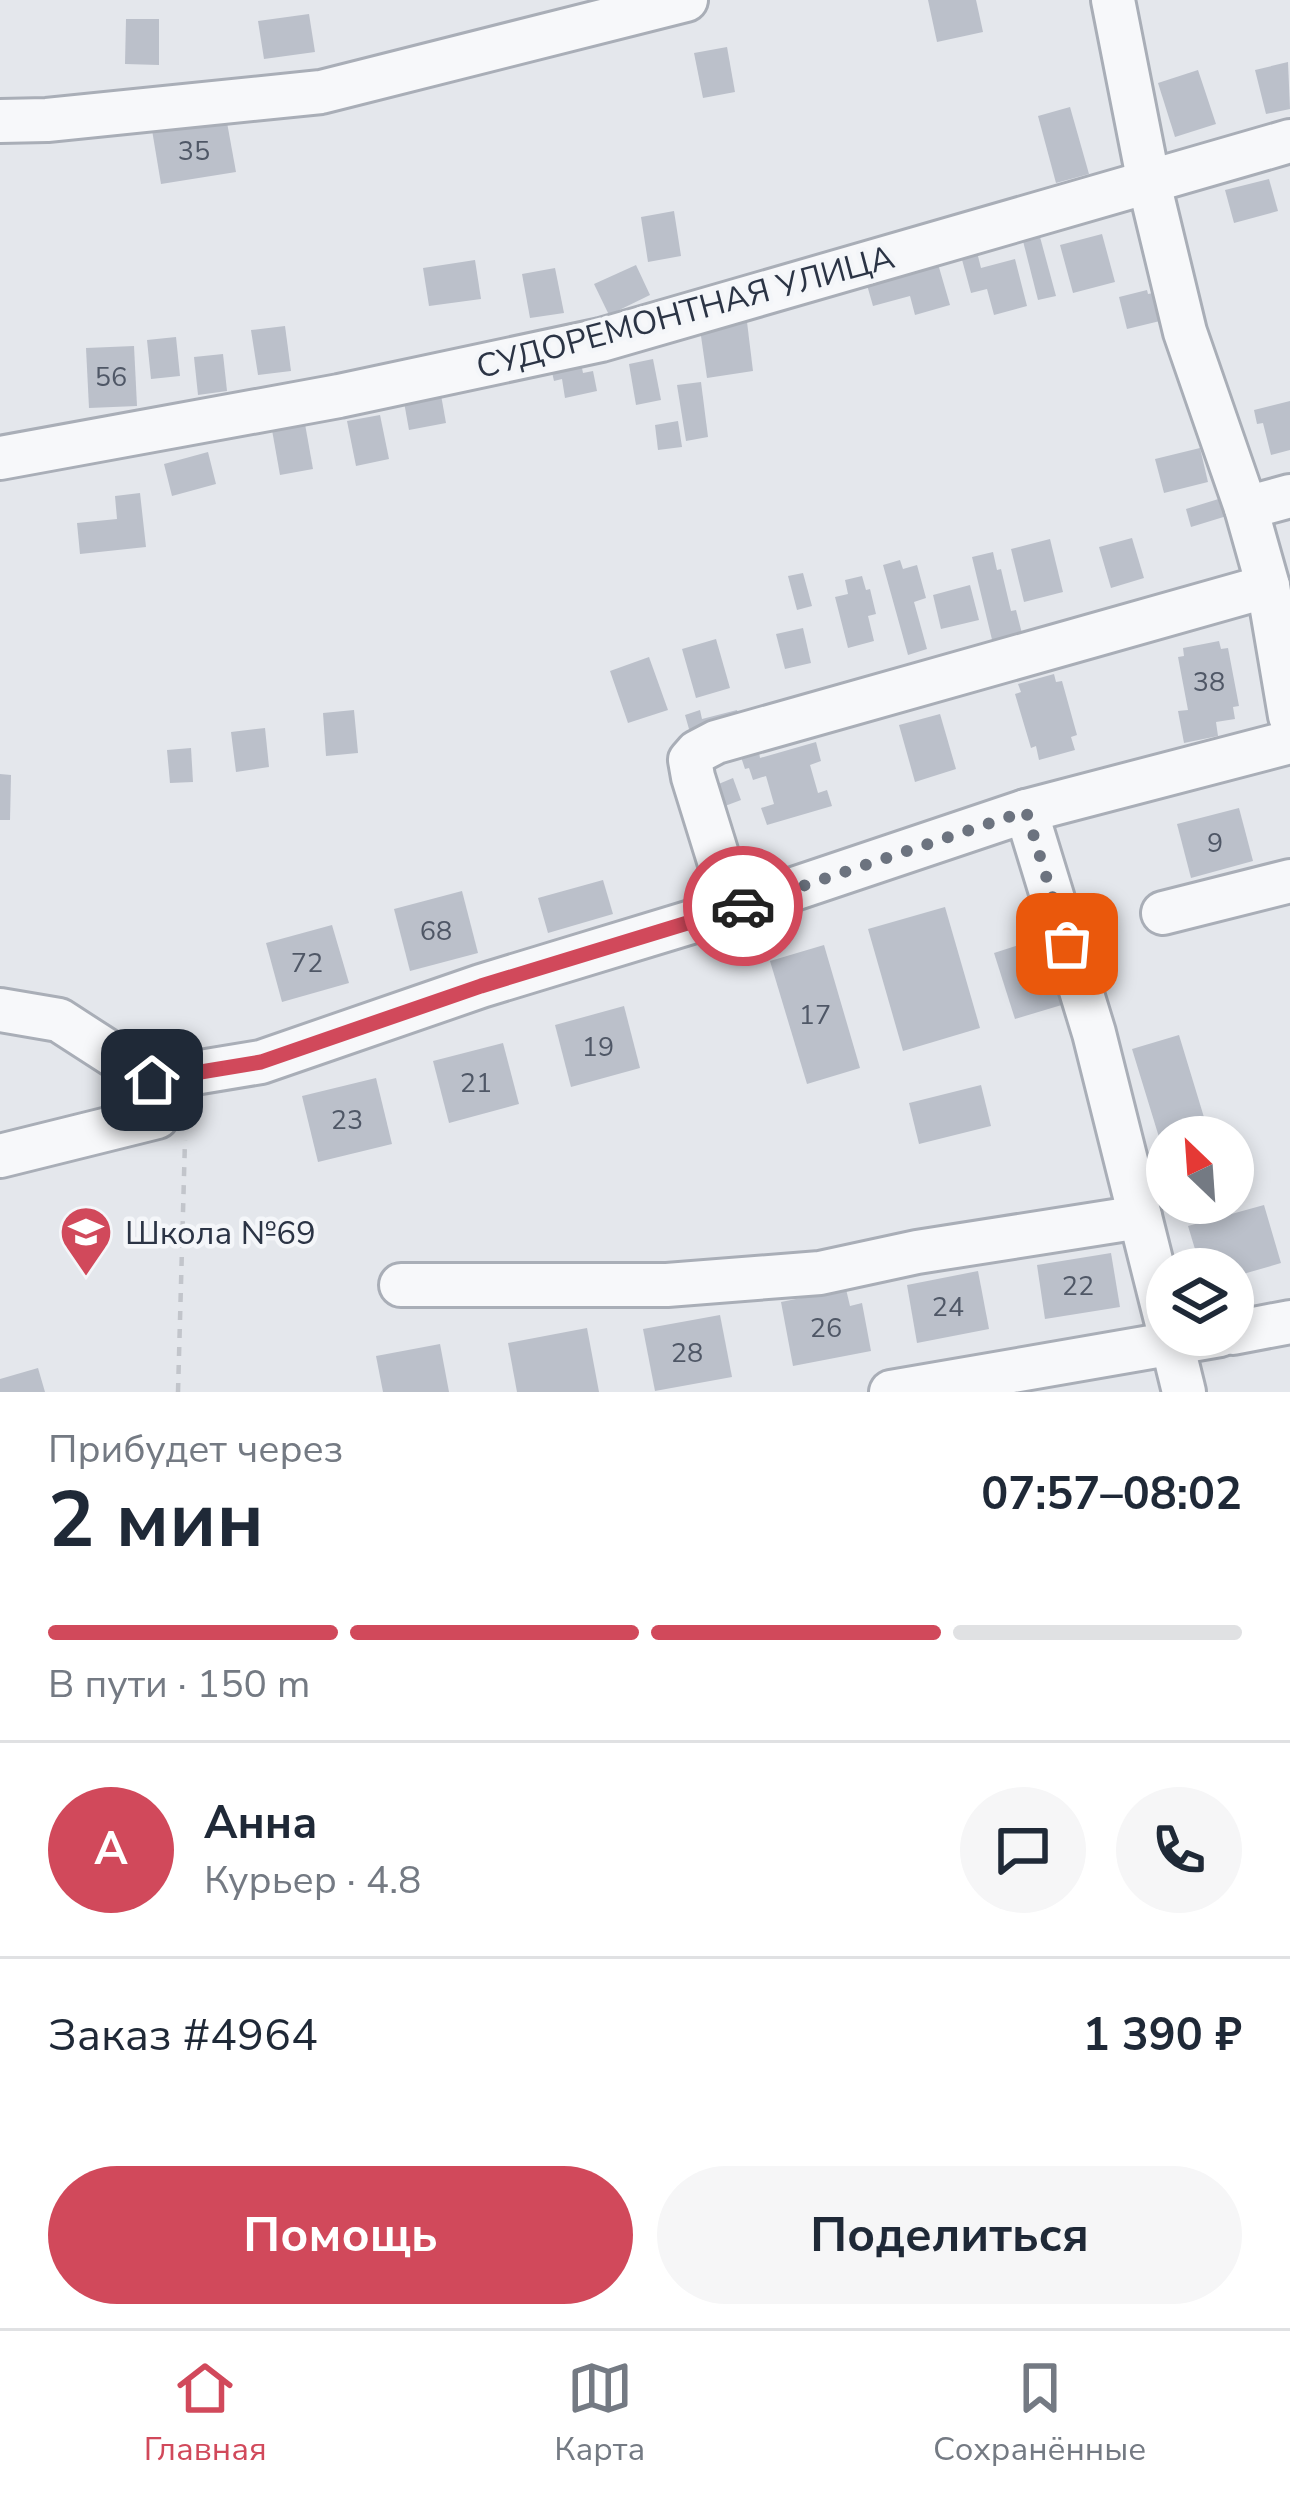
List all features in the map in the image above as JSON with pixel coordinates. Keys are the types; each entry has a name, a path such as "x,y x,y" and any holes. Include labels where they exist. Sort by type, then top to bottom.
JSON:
{"street":[{"path":"0,121 321,92 686,0"},
{"path":"1113,0 1149,183 1185,332 1268,586 1290,716"},
{"name":"СУДОРЕМОНТНАЯ УЛИЦА","path":"0,458 340,396 602,340 1290,141"},
{"path":"1246,508 1290,496"},
{"path":"734,909 693,777 690,760 697,752 716,742 1268,586"},
{"path":"0,1156 165,1113 261,1062 481,986 734,909 1026,811 1290,742"},
{"path":"1026,811 1094,1033 1148,1248"},
{"path":"1163,913 1290,881"},
{"path":"0,1010 59,1020 165,1113"},
{"path":"401,1285 667,1285 820,1273 917,1252 1140,1217"},
{"path":"1254,1329 1290,1322"},
{"path":"891,1392 1036,1380 1146,1342"},
{"path":"1175,1356 1184,1392"}],"path":[{"path":"165,1113 178,1392"}],"building":[{"path":"928,0 976,0 983,32 937,42"},
{"path":"309,14 315,52 264,59 258,21"},
{"path":"126,19 159,19 159,65 125,64"},
{"path":"727,47 735,92 703,98 694,53"},
{"path":"1288,62 1290,109 1266,114 1255,70"},
{"path":"1198,70 1216,124 1175,137 1158,83"},
{"path":"1070,107 1089,174 1056,183 1038,116"},
{"path":"226,117 236,172 161,184 152,130"},
{"path":"1269,179 1278,211 1234,223 1225,190"},
{"path":"674,211 681,256 648,262 641,217"},
{"path":"1102,234 1115,282 1073,293 1060,245"},
{"path":"1040,237 1056,296 1038,300 1023,241"},
{"path":"977,252 981,268 1015,259 1027,306 994,315 987,289 971,293 961,256"},
{"path":"936,257 950,305 915,315 910,296 873,306 865,278"},
{"path":"475,260 481,299 429,306 423,268"},
{"path":"636,265 650,295 609,315 594,284"},
{"path":"555,268 564,313 530,318 522,274"},
{"path":"1147,290 1153,293 1160,321 1127,329 1119,297"},
{"path":"747,322 753,371 707,378 700,329"},
{"path":"285,326 291,371 258,375 251,330"},
{"path":"176,337 180,376 151,379 147,340"},
{"path":"134,346 137,406 89,408 86,348"},
{"path":"223,354 227,391 198,395 194,357"},
{"path":"580,358 583,373 593,371 597,391 565,398 562,379 554,381 550,364"},
{"path":"653,359 661,400 636,405 629,364"},
{"path":"701,382 708,437 686,441 677,385"},
{"path":"441,395 446,423 409,430 404,402"},
{"path":"1290,401 1290,450 1271,455 1263,423 1257,424 1254,410"},
{"path":"380,415 389,459 356,466 347,421"},
{"path":"678,421 682,447 658,450 655,425"},
{"path":"305,424 313,469 280,475 272,430"},
{"path":"1200,448 1208,482 1164,493 1155,459"},
{"path":"208,452 216,484 172,496 164,464"},
{"path":"140,493 146,547 80,554 77,523 117,519 115,496"},
{"path":"1225,497 1230,515 1191,527 1186,509"},
{"path":"1132,538 1144,578 1111,588 1099,547"},
{"path":"1050,539 1063,592 1024,602 1011,549"},
{"path":"993,552 1025,645 995,652 972,557"},
{"path":"900,560 903,569 917,565 926,598 914,602 927,649 908,655 883,565"},
{"path":"803,573 812,606 797,610 788,576"},
{"path":"862,576 876,614 868,616 874,641 848,648 835,597 848,594 845,580"},
{"path":"970,585 979,620 941,629 933,595"},
{"path":"803,628 811,663 785,669 776,634"},
{"path":"716,639 730,688 696,698 682,649"},
{"path":"1219,641 1221,649 1228,648 1239,706 1233,707 1235,719 1216,722 1218,736 1184,743 1178,711 1188,710 1178,657 1184,656 1183,648"},
{"path":"649,657 668,710 628,723 610,671"},
{"path":"1054,674 1056,682 1062,681 1077,735 1071,737 1075,750 1039,760 1015,694 1021,692 1018,684"},
{"path":"354,710 358,753 326,756 323,713"},
{"path":"700,710 702,719 737,710 740,723 691,736 685,715"},
{"path":"940,714 956,769 915,782 899,725"},
{"path":"265,728 269,767 236,772 231,732"},
{"path":"816,742 821,761 810,765 818,793 827,790 832,806 767,825 761,808 774,804 766,776 753,780 741,757 759,752 760,758"},
{"path":"191,748 193,782 170,783 167,750"},
{"path":"0,774 11,775 10,820 0,820"},
{"path":"733,778 741,800 717,809 709,788"},
{"path":"1239,808 1253,861 1191,878 1177,824"},
{"path":"603,880 613,914 548,933 538,898"},
{"path":"462,891 478,953 410,971 394,909"},
{"path":"945,907 980,1028 903,1051 868,929"},
{"path":"332,925 349,983 282,1002 266,943"},
{"path":"1044,937 1065,1004 1015,1019 994,953"},
{"path":"824,945 860,1068 807,1084 770,961"},
{"path":"624,1006 640,1068 571,1087 555,1025"},
{"path":"1179,1035 1204,1116 1153,1116 1132,1049"},
{"path":"503,1043 519,1104 449,1123 433,1061"},
{"path":"376,1078 392,1144 318,1162 302,1096"},
{"path":"981,1085 991,1126 919,1144 909,1103"},
{"path":"1264,1205 1281,1263 1254,1271 1254,1248 1195,1248 1188,1226 1254,1224 1254,1208"},
{"path":"1111,1253 1120,1307 1045,1319 1037,1265"},
{"path":"978,1271 989,1329 917,1343 907,1285"},
{"path":"846,1289 850,1306 862,1303 871,1351 793,1366 781,1302"},
{"path":"720,1315 732,1377 655,1391 643,1329"},
{"path":"587,1328 599,1392 517,1392 508,1343"},
{"path":"440,1344 449,1392 383,1392 376,1356"},
{"path":"38,1368 45,1392 0,1392 0,1379"}],"way so far":[{"path":"743,906 1026,811 1067,944"}],"place":[{"name":"Школа №69","path":"86,1278"}],"route":[{"path":"152,1080 261,1062 481,986 743,906"}]}
